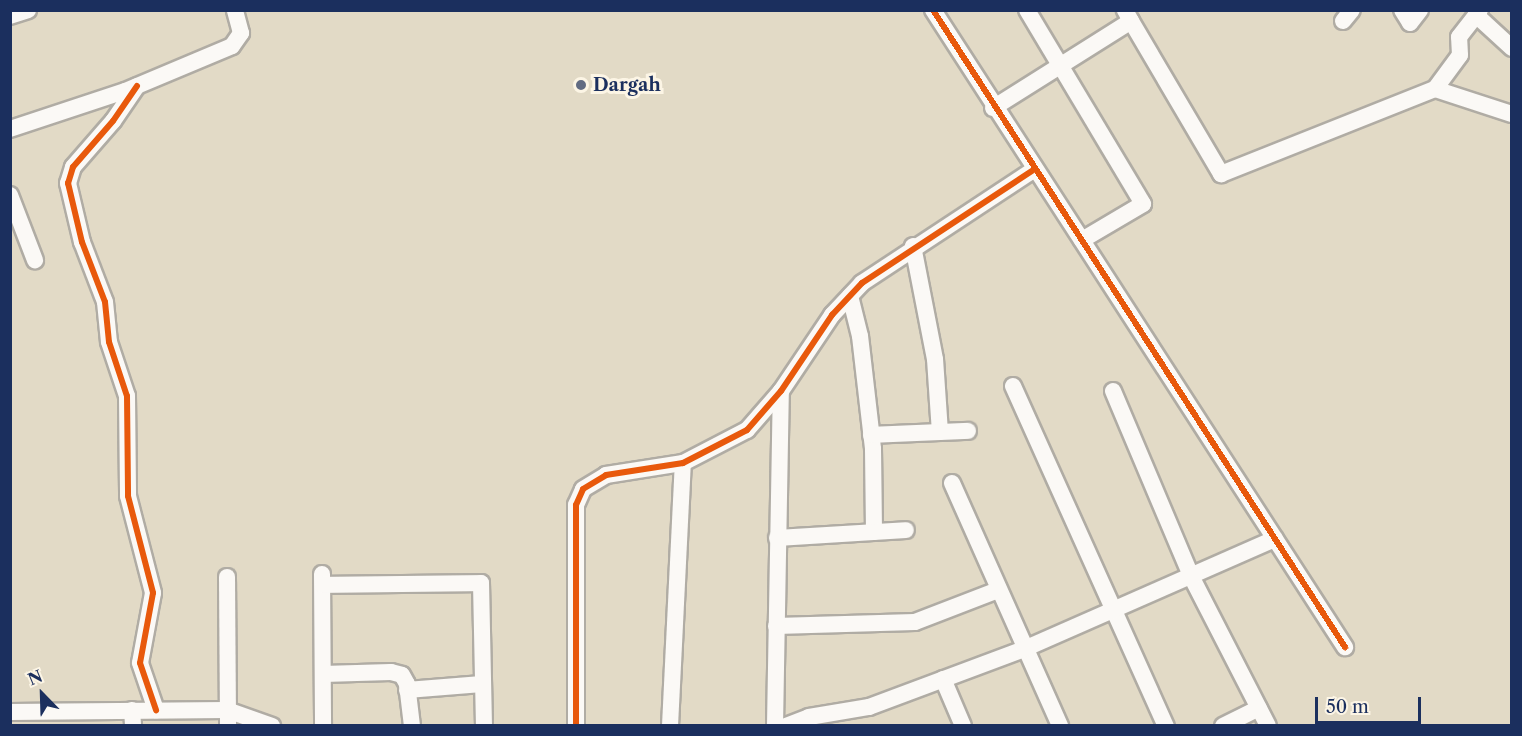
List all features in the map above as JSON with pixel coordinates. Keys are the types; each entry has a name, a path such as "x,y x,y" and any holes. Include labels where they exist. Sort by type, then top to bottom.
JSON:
{"street":[{"path":"10,16 28,10"},
{"path":"10,129 137,86 232,46 242,33 235,10"},
{"path":"933,10 993,108 1082,240 1345,647"},
{"path":"1027,10 1143,204 1082,240"},
{"path":"1402,10 1410,23 1420,10"},
{"path":"993,108 1061,66 1128,16 1221,174 1435,89 1460,55 1459,37 1478,13 1512,48"},
{"path":"137,86 113,121 72,168 68,183 82,243 105,302 109,342 127,396 128,496 153,593 140,663 156,710"},
{"path":"1435,89 1512,114"},
{"path":"576,726 576,506 583,489 593,480 683,464 747,430 781,391 806,349 850,296 913,246 1035,169"},
{"path":"10,195 34,260"},
{"path":"913,246 935,359 940,432"},
{"path":"850,296 860,336 871,435 874,532"},
{"path":"1013,386 1166,726"},
{"path":"775,726 781,391"},
{"path":"1113,391 1192,578 1268,726"},
{"path":"871,435 968,432"},
{"path":"670,726 683,464"},
{"path":"952,483 1060,726"},
{"path":"777,538 906,530"},
{"path":"786,726 809,717 869,707 1024,649 1192,578 1275,539"},
{"path":"227,577 228,718"},
{"path":"323,726 323,579 481,583 484,726"},
{"path":"776,626 915,622 998,590"},
{"path":"323,674 391,672 402,675 407,690 412,726"},
{"path":"943,679 963,726"},
{"path":"407,690 482,684"},
{"path":"1223,726 1259,708"},
{"path":"10,712 133,718 156,710 228,718 272,726"}],"cycle path":[{"path":"933,10 1345,647"},
{"path":"137,86 113,121 73,167 68,183 82,242 105,302 109,342 127,396 128,496 153,593 140,663 156,710"},
{"path":"576,726 576,505 583,489 606,475 683,463 747,430 781,391 832,315 862,283 1035,169"}],"place":[{"name":"Dargah","path":"581,85"}]}
